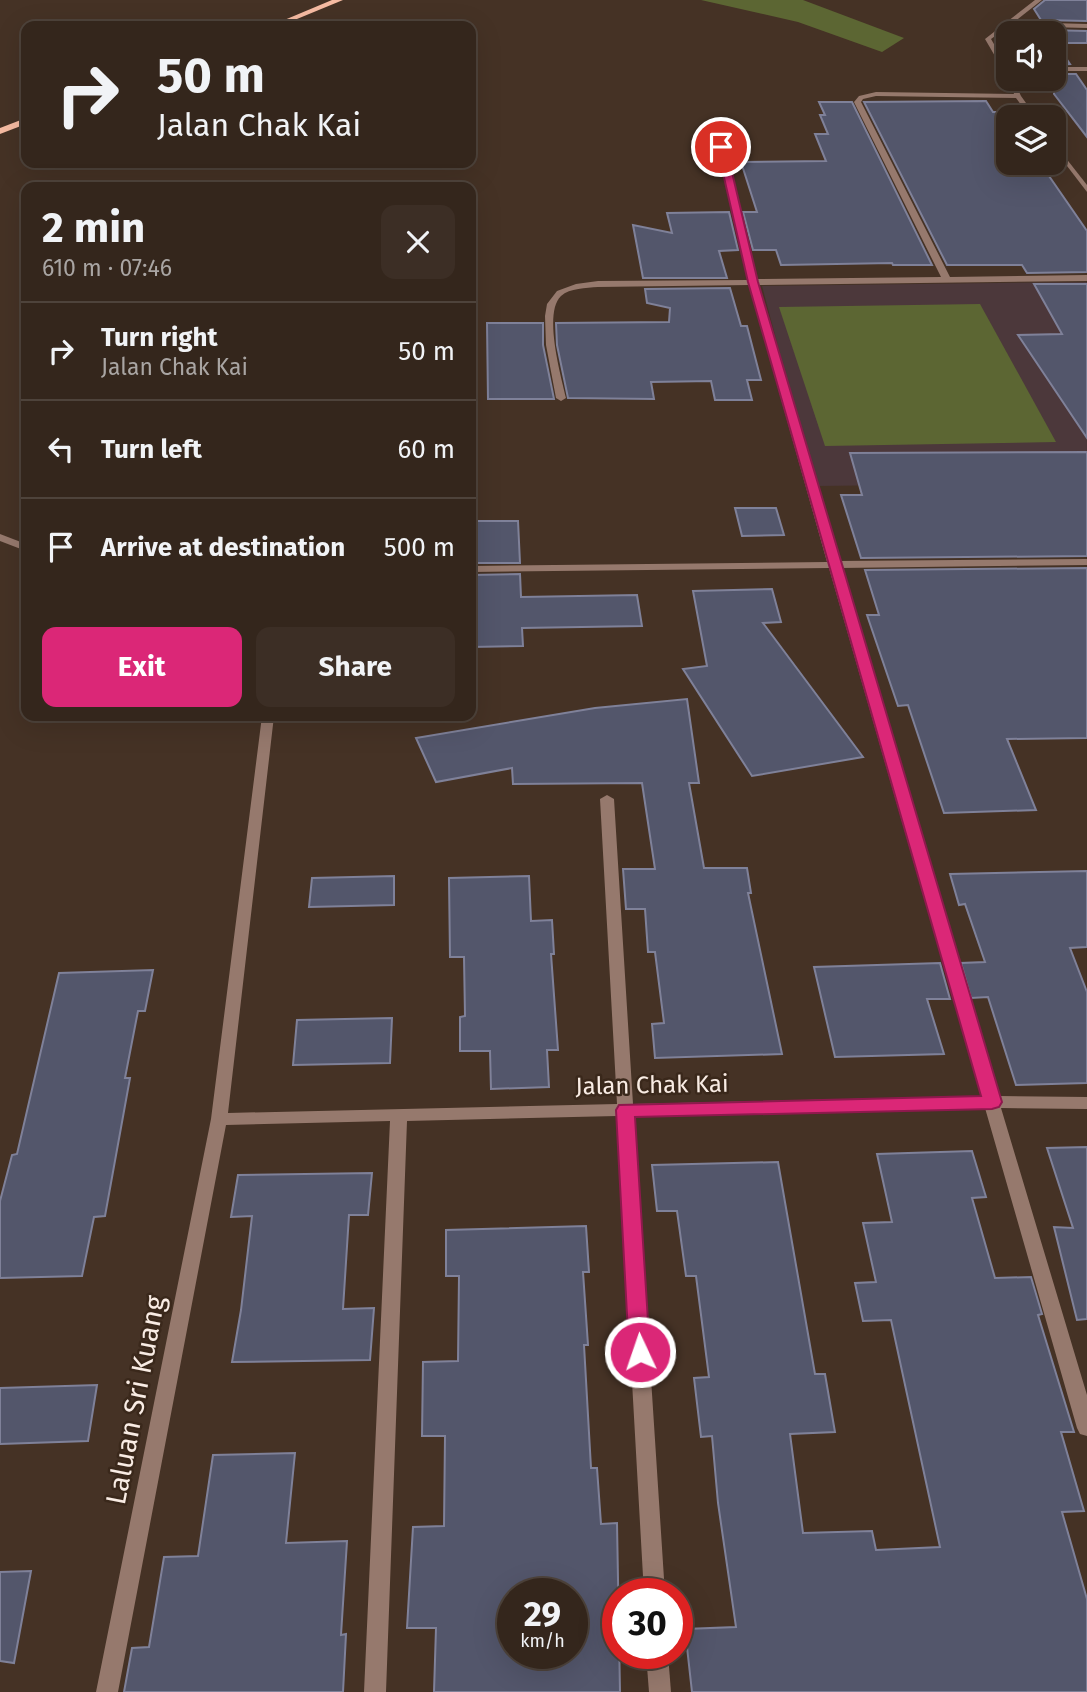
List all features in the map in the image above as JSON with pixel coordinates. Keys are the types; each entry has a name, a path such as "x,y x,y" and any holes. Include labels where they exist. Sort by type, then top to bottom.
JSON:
{"main road":[{"path":"286,21 339,0"},
{"path":"0,133 21,125"}],"street":[{"path":"1012,21 1040,0"},
{"path":"1066,25 1087,26"},
{"path":"996,33 988,39 996,53"},
{"path":"1066,69 1087,69"},
{"path":"1016,91 1024,105"},
{"path":"947,280 856,102 862,97 876,94 1018,96"},
{"path":"721,147 753,282 834,566 1087,1428"},
{"path":"1066,161 1087,190"},
{"path":"561,398 548,313 556,296 574,287 598,284 1087,278"},
{"path":"0,537 21,546"},
{"path":"476,569 1086,563"},
{"name":"Laluan Sri Kuang","path":"107,1692 219,1119 267,721"},
{"path":"607,799 653,1578"},
{"name":"Jalan Chak Kai","path":"219,1119 992,1102 1087,1103"},
{"path":"375,1692 399,1115"},
{"path":"658,1669 660,1692"}],"shaded area":[{"path":"1087,282 1087,483 815,486 762,286"}],"green space":[{"path":"701,0 803,0 904,38 882,52 798,22"},
{"path":"980,304 1056,442 825,446 779,307"}],"building":[{"path":"1045,0 1087,0 1087,21 1041,20 1034,9"},
{"path":"1066,30 1087,31 1087,43 1066,43"},
{"path":"1066,74 1076,74 1087,90 1087,137 1066,110 1066,105 1062,105 1054,91 1066,91"},
{"path":"986,101 993,112 996,112 996,175 1048,175 1087,231 1087,272 1027,273 1022,265 947,265 864,102"},
{"path":"819,102 852,102 932,265 781,265 776,250 753,250 743,212 757,212 741,162 826,161 815,134 828,134 820,115 825,115"},
{"path":"729,212 738,250 719,251 727,278 643,278 633,225 672,233 667,213"},
{"path":"1034,284 1087,284 1087,438 1018,335 1062,334"},
{"path":"730,288 741,326 747,326 761,380 747,380 752,400 715,400 711,381 651,382 654,399 568,398 557,345 556,323 669,322 670,308 647,303 645,289"},
{"path":"487,323 543,323 543,345 554,399 488,399"},
{"path":"1087,452 1087,556 861,558 841,495 862,495 850,453"},
{"path":"735,508 776,508 784,535 742,536"},
{"path":"476,521 518,521 520,563 476,563"},
{"path":"1087,568 1087,738 1007,739 1036,810 944,813 908,705 898,706 867,615 879,615 865,570"},
{"path":"520,574 521,597 637,595 642,626 522,628 523,646 476,647 476,575"},
{"path":"772,589 781,622 763,623 863,757 752,776 683,669 707,666 693,591"},
{"path":"687,699 699,783 689,783 704,868 747,868 751,893 748,893 782,1054 655,1058 652,1024 664,1023 655,952 648,952 645,909 626,909 623,869 655,869 642,783 513,784 512,768 436,782 416,738 595,708"},
{"path":"1087,871 1087,947 1070,948 1087,992 1087,1083 1016,1085 988,997 971,998 961,963 985,962 965,904 959,905 950,874"},
{"path":"394,876 394,905 309,907 312,878"},
{"path":"529,876 531,921 552,920 554,954 551,954 558,1050 547,1050 549,1087 491,1089 490,1051 460,1051 460,1017 465,1016 464,957 450,957 449,878"},
{"path":"940,963 950,999 927,999 944,1054 835,1057 814,967"},
{"path":"153,970 145,1011 138,1011 125,1078 130,1078 105,1216 94,1217 82,1276 0,1278 0,1201 12,1155 17,1154 59,973"},
{"path":"392,1018 390,1063 293,1065 297,1020"},
{"path":"1087,1147 1087,1319 1077,1320 1054,1227 1073,1228 1047,1148"},
{"path":"972,1151 986,1197 972,1198 995,1278 1031,1277 1042,1314 1038,1315 1074,1432 1061,1432 1084,1511 1062,1512 1087,1599 1087,1692 692,1692 689,1669 693,1669 693,1629 736,1627 718,1503 712,1436 701,1437 694,1378 709,1377 696,1276 686,1276 677,1211 657,1211 652,1165 778,1162 815,1374 825,1374 835,1432 790,1434 803,1533 872,1531 876,1550 940,1547 891,1320 863,1321 855,1283 876,1282 863,1223 892,1222 877,1154"},
{"path":"372,1173 368,1215 349,1215 343,1309 374,1308 370,1360 232,1362 252,1216 231,1217 238,1175"},
{"path":"586,1226 589,1272 583,1272 588,1345 584,1345 591,1468 597,1468 601,1524 617,1523 618,1578 602,1578 602,1669 620,1669 620,1692 434,1692 436,1628 407,1628 413,1527 444,1526 445,1436 422,1436 423,1362 458,1361 459,1276 446,1276 446,1230"},
{"path":"97,1385 88,1441 0,1444 0,1388"},
{"path":"295,1453 286,1543 347,1541 341,1635 346,1634 343,1692 124,1692 132,1648 149,1647 164,1557 198,1556 213,1455"},
{"path":"31,1571 14,1663 0,1661 0,1572"}],"route":[{"path":"640,1352 625,1110 992,1102 753,282 721,147"}]}
